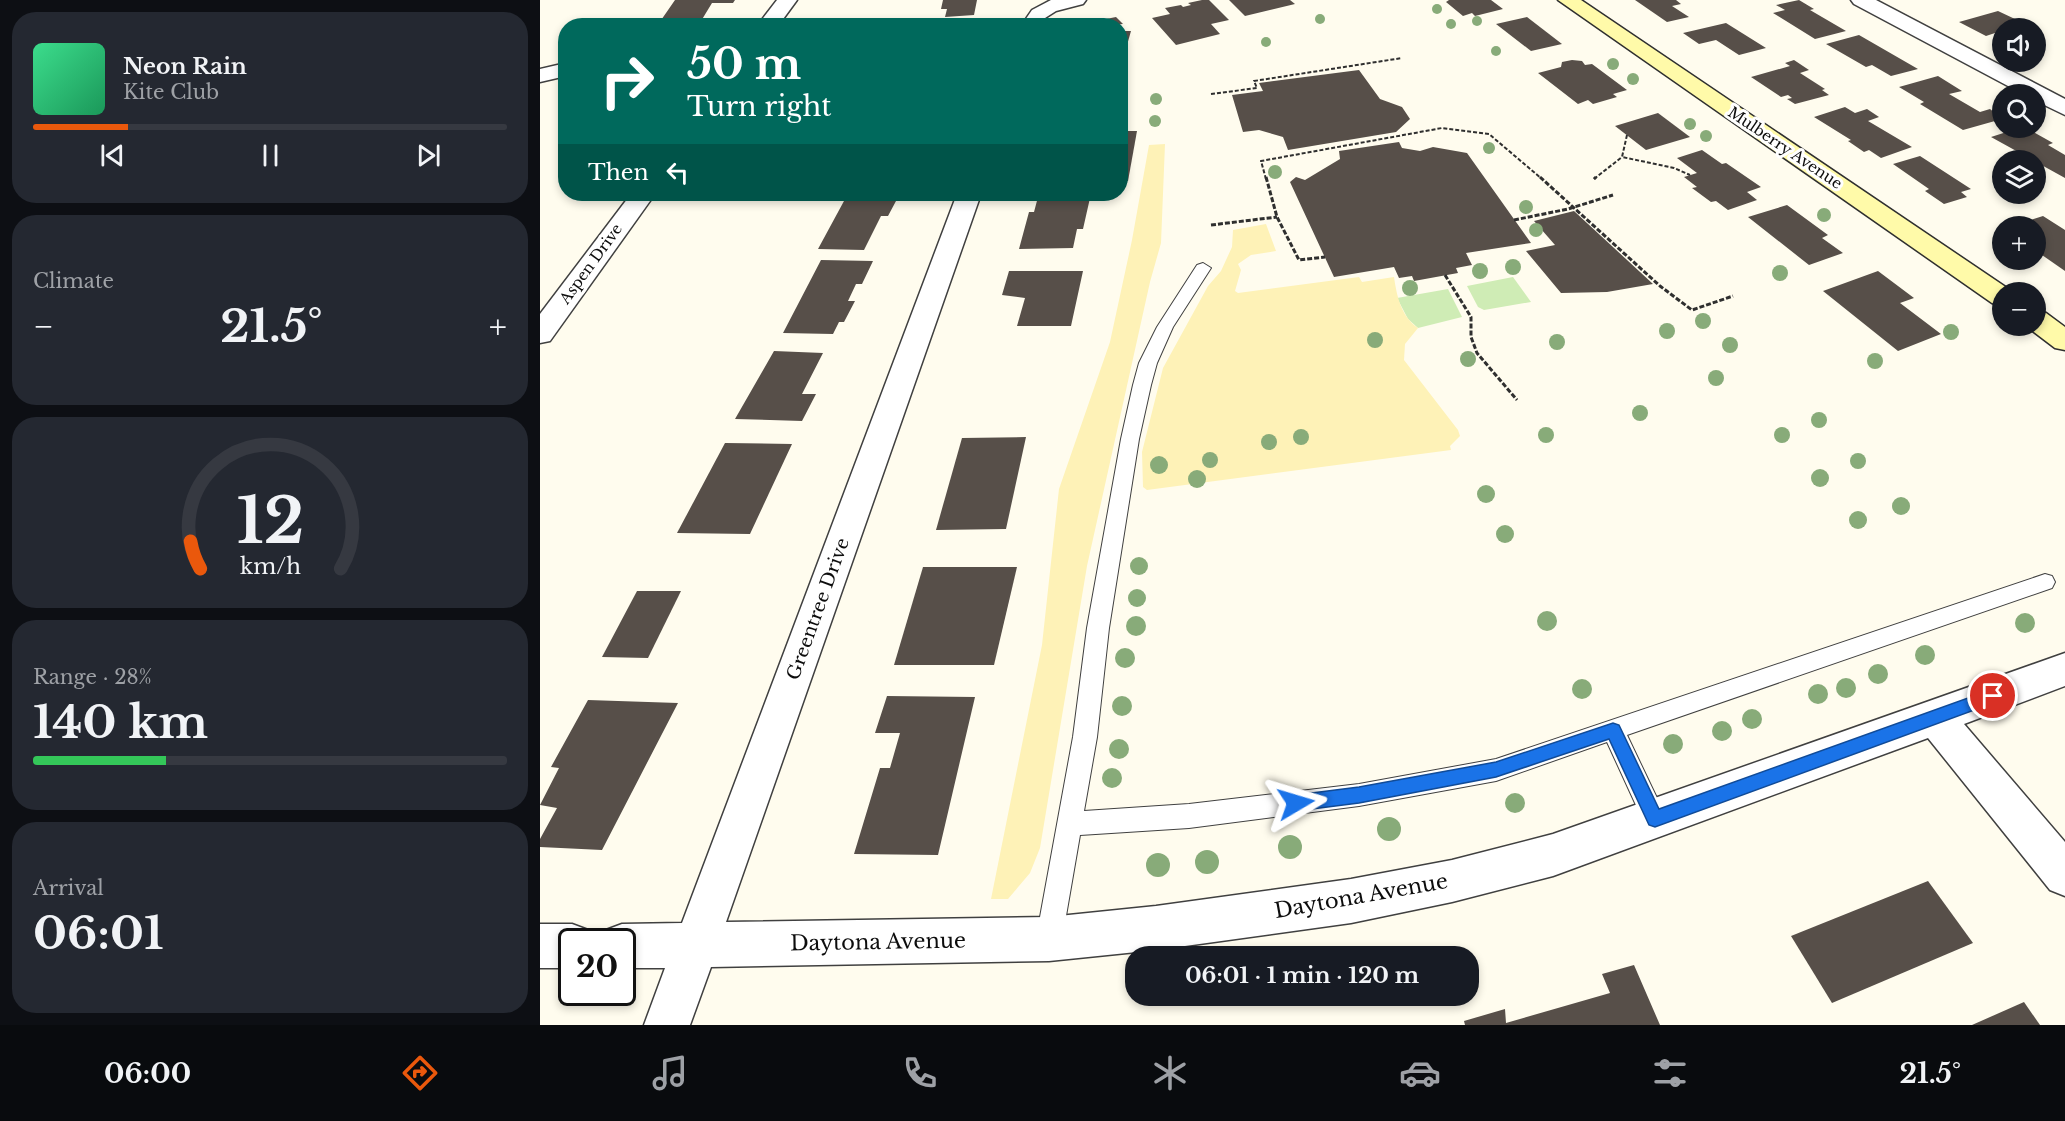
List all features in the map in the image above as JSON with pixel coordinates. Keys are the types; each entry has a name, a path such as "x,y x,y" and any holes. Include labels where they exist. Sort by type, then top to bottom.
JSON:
{"street":[{"path":"773,18 788,0"},
{"path":"1033,18 1042,10 1076,0"},
{"name":"Mulberry Avenue","path":"1568,0 1992,290"},
{"path":"1861,0 2065,108"},
{"path":"540,76 558,71"},
{"name":"Aspen Drive","path":"540,334 638,201"},
{"name":"Greentree Drive","path":"667,1025 966,201"},
{"path":"2046,327 2065,341"},
{"name":"Daytona Avenue","path":"636,946 1050,939 1156,928 1351,901 1452,881 1553,855 2065,669"},
{"path":"1935,718 2065,875"},
{"path":"540,946 558,946"}],"lane":[{"path":"1050,939 1085,737 1098,628 1130,439 1142,386 1148,363 1165,327 1203,268"},
{"path":"1069,824 1189,816 1359,795 1496,770 2045,582"},
{"path":"1613,730 1655,819"}],"path":[{"path":"1211,94 1257,88 1254,81 1402,58"},
{"path":"1325,257 1299,260 1277,218 1260,161 1442,128 1489,134 1575,207 1660,286 1692,310 1733,296"},
{"path":"1594,179 1622,157 1627,135"},
{"path":"1622,157 1631,161 1679,168 1690,175"},
{"path":"1514,220 1575,207 1613,195"},
{"path":"1211,225 1277,218"},
{"path":"1445,275 1471,317 1471,337 1478,353 1517,400"}],"green space":[{"path":"1513,277 1531,302 1484,310 1478,307 1467,286"},
{"path":"1448,289 1462,317 1418,328 1408,319 1397,298"}],"sand":[{"path":"1165,144 1161,243 1150,282 1087,566 1040,848 1030,873 1008,899 991,899 1042,645 1059,489 1110,342 1149,145"},
{"path":"1266,224 1276,251 1251,255 1238,264 1241,270 1235,291 1238,293 1359,277 1362,282 1394,277 1398,299 1404,312 1418,328 1405,344 1404,360 1458,430 1460,436 1450,446 1451,450 1147,490 1143,487 1142,452 1163,368 1208,286 1221,271 1232,247 1233,230"}],"building":[{"path":"675,0 735,0 733,3 712,3 703,18 663,18"},
{"path":"943,0 977,0 974,15 945,17 947,9 941,9"},
{"path":"1209,0 1229,20 1211,24 1220,34 1176,45 1152,18 1170,14 1165,8 1181,5 1183,7 1191,5 1188,3"},
{"path":"1229,0 1290,0 1295,4 1245,16"},
{"path":"1449,0 1491,0 1503,9 1475,16 1472,13 1463,16 1446,2"},
{"path":"1635,0 1676,0 1681,4 1672,6 1689,17 1667,22"},
{"path":"1799,0 1814,9 1810,10 1846,31 1815,39 1773,13 1785,10 1776,5"},
{"path":"1998,11 2013,18 1992,18 1992,34 1986,36 1959,22"},
{"path":"1527,17 1562,44 1531,51 1496,24"},
{"path":"1726,23 1766,48 1739,55 1716,40 1699,44 1683,33"},
{"path":"1859,35 1918,69 1891,76 1872,65 1866,67 1826,44"},
{"path":"1794,60 1809,70 1800,73 1825,89 1822,90 1829,95 1795,104 1787,99 1792,98 1788,95 1781,97 1751,77 1790,66 1785,63"},
{"path":"1582,61 1585,65 1592,64 1627,90 1613,94 1617,97 1593,104 1588,100 1578,104 1538,73 1561,67 1562,62"},
{"path":"1359,70 1380,99 1402,107 1410,119 1396,132 1288,150 1283,137 1259,130 1243,132 1232,95 1263,91 1259,83"},
{"path":"1938,76 1962,91 1949,94 1980,112 1990,109 1992,111 1992,122 1963,130 1920,104 1924,102 1899,87"},
{"path":"1845,107 1855,113 1867,109 1879,117 1868,121 1912,147 1881,158 1869,150 1864,152 1848,141 1851,140 1814,117"},
{"path":"1658,113 1690,137 1646,150 1615,126"},
{"path":"1128,131 1137,131 1128,181"},
{"path":"1993,138 2044,138 2053,143 2048,145 2065,155 2065,178 2046,167 2046,150 2014,150"},
{"path":"1399,142 1402,148 1420,151 1433,147 1467,153 1531,243 1466,253 1472,265 1456,268 1458,273 1414,281 1412,276 1399,278 1394,267 1334,277 1290,182 1296,177 1305,180 1340,159 1339,151"},
{"path":"1702,150 1761,187 1747,192 1757,200 1728,210 1716,201 1711,202 1692,188 1697,187 1684,177 1697,173 1677,158"},
{"path":"1920,156 1971,189 1961,192 1967,197 1944,204 1925,191 1929,189 1893,164"},
{"path":"844,201 896,201 888,216 881,216 864,250 818,249"},
{"path":"1037,201 1089,201 1083,229 1077,229 1073,248 1019,249 1029,212 1034,212"},
{"path":"1787,205 1828,235 1822,238 1843,253 1809,265 1748,217"},
{"path":"1574,211 1653,284 1607,292 1561,293 1526,251 1555,245 1534,221"},
{"path":"2046,218 2065,230 2065,271 2046,258"},
{"path":"821,260 873,261 862,284 856,284 848,301 855,301 844,322 839,322 833,334 783,333"},
{"path":"1009,271 1083,271 1071,326 1017,326 1025,298 1002,295"},
{"path":"1878,271 1914,298 1900,303 1941,334 1898,351 1823,291"},
{"path":"774,351 823,353 802,394 816,394 802,421 735,419"},
{"path":"1026,437 1006,529 936,530 962,438"},
{"path":"725,443 792,444 750,534 677,533"},
{"path":"923,567 1017,567 994,665 894,665"},
{"path":"637,591 681,591 648,658 602,657"},
{"path":"887,696 975,697 938,855 854,854 880,768 890,768 900,733 875,733"},
{"path":"588,700 678,703 602,850 540,847 540,839 557,808 540,805 559,768 551,767"},
{"path":"1928,881 1973,943 1832,1003 1791,936"},
{"path":"1634,965 1660,1025 1465,1025 1464,1021 1505,1009 1506,1023 1610,993 1602,974"},
{"path":"2024,1002 2040,1025 1972,1025"}],"route":[{"path":"1296,803 1359,795 1496,770 1613,730 1655,819 1993,696"}]}
